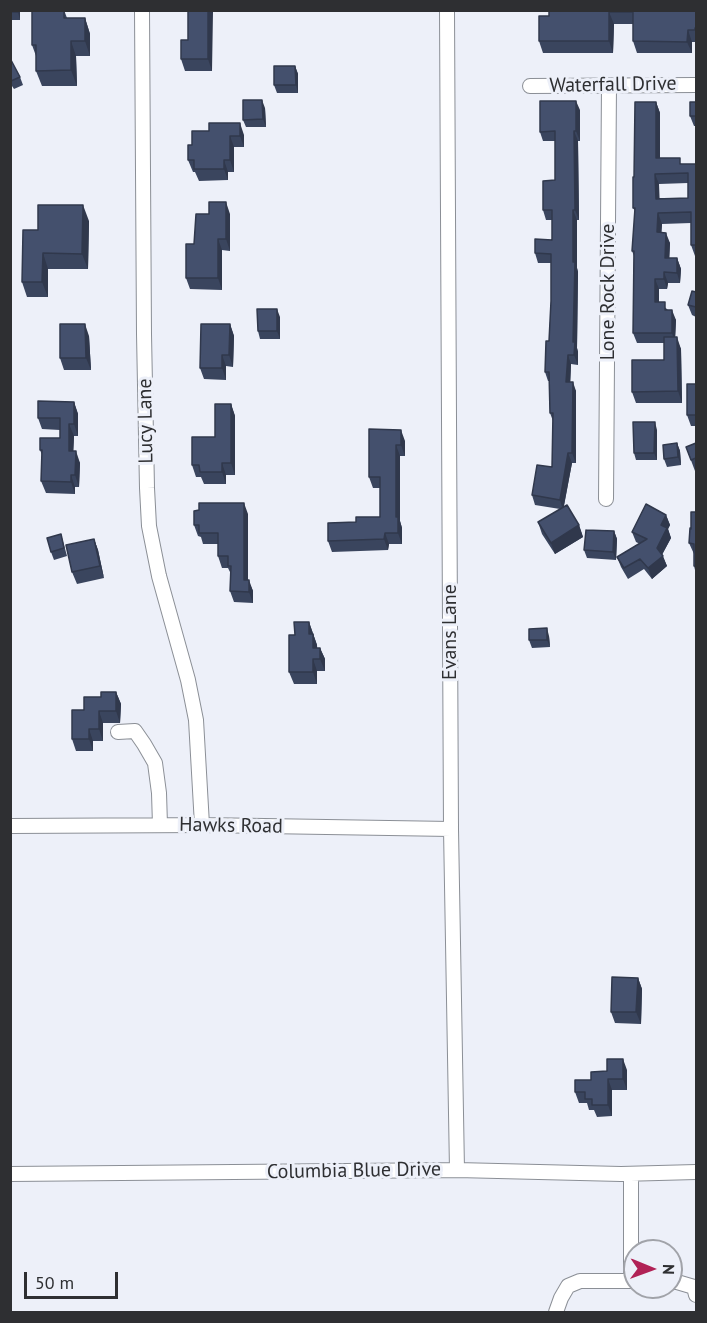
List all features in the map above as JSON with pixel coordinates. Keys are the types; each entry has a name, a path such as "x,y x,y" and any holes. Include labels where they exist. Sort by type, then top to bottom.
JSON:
{"street":[{"name":"Lucy Lane","path":"142,10 144,322 149,517 159,576 188,680 196,720 202,825"},
{"name":"Evans Lane","path":"447,10 451,829 457,1170"},
{"name":"Lone Rock Drive","path":"606,499 609,85"},
{"name":"Waterfall Drive","path":"530,86 696,85"},
{"path":"118,732 135,731 155,763 160,825"},
{"name":"Hawks Road","path":"10,826 202,825 451,829"},
{"name":"Columbia Blue Drive","path":"10,1174 457,1170 631,1174 696,1172"},
{"path":"631,1174 632,1239"},
{"path":"556,1312 568,1286 580,1281 623,1281"},
{"path":"683,1284 694,1287 696,1294"}],"building":[{"path":"32,10 64,10 64,18 85,18 85,41 71,41 71,70 36,71 36,45 32,45"},
{"path":"188,10 208,10 208,59 181,59 181,40 188,40"},
{"path":"549,10 696,10 696,28 688,30 687,42 633,41 633,12 609,12 609,41 539,41 539,16 549,16"},
{"path":"10,61 20,77 11,81"},
{"path":"274,66 295,66 296,85 274,85"},
{"path":"243,100 262,100 263,119 243,120"},
{"path":"540,101 576,101 575,210 573,210 573,262 575,262 573,342 575,342 574,355 568,355 566,382 573,382 572,453 568,453 560,500 532,495 537,465 552,467 553,413 550,413 549,372 545,372 546,341 549,341 551,254 535,253 535,239 552,240 552,210 543,210 543,181 555,180 555,131 540,132"},
{"path":"635,102 656,102 656,158 680,158 680,164 696,164 696,245 691,245 691,212 658,213 657,232 666,233 665,258 677,258 677,273 664,272 664,279 655,279 655,302 665,302 665,310 672,310 672,333 633,333","holes":["688,173 688,198 656,199 655,174"]},
{"path":"690,102 696,102 696,116 690,116"},
{"path":"209,123 240,123 240,136 230,136 230,160 224,160 224,169 194,169 194,160 188,160 188,145 192,145 192,131 209,131"},
{"path":"209,202 226,202 226,239 218,239 218,278 186,278 186,244 194,244 196,214 209,214"},
{"path":"38,205 83,205 82,254 43,253 42,282 22,282 23,230 38,230"},
{"path":"692,291 696,292 696,307 688,305"},
{"path":"257,309 277,309 277,331 258,331"},
{"path":"60,324 85,324 86,358 60,358"},
{"path":"201,324 230,324 229,355 222,355 222,368 200,368"},
{"path":"664,337 677,337 678,391 632,392 632,360 664,360"},
{"path":"687,384 696,384 696,415 687,415"},
{"path":"38,401 74,402 74,424 69,424 69,451 76,451 75,475 71,475 71,482 41,481 40,438 60,438 60,418 38,418"},
{"path":"215,404 231,404 231,463 222,463 222,472 200,472 199,465 192,465 192,437 215,437"},
{"path":"633,422 655,422 654,453 634,453"},
{"path":"369,429 401,430 401,445 396,445 398,533 385,533 384,539 328,541 328,523 356,522 356,517 380,517 380,477 369,477"},
{"path":"677,443 678,457 664,459 663,445"},
{"path":"696,443 696,458 691,460 686,447"},
{"path":"199,503 244,503 244,580 249,580 249,592 230,591 231,566 228,566 228,556 218,556 218,533 199,533 199,525 194,525 194,511 199,510"},
{"path":"646,504 666,515 661,525 667,528 657,548 663,556 648,568 640,559 624,568 617,557 647,539 632,532"},
{"path":"567,505 579,525 551,543 538,522"},
{"path":"691,512 696,512 696,566 694,566 694,544 689,543"},
{"path":"586,530 614,531 613,552 584,550"},
{"path":"61,534 64,548 51,552 47,538"},
{"path":"94,539 100,566 72,572 66,545"},
{"path":"294,622 309,622 309,634 313,634 313,648 320,648 320,659 313,659 313,672 289,672 289,635 295,635"},
{"path":"547,628 547,640 529,640 529,629"},
{"path":"101,692 116,692 116,711 99,711 99,729 89,729 89,739 72,739 72,710 84,710 84,697 101,697"},
{"path":"612,977 638,978 636,1012 611,1012"},
{"path":"607,1059 623,1059 623,1079 608,1079 608,1105 592,1105 592,1099 585,1099 585,1092 575,1092 575,1080 591,1080 591,1072 607,1071"}]}
